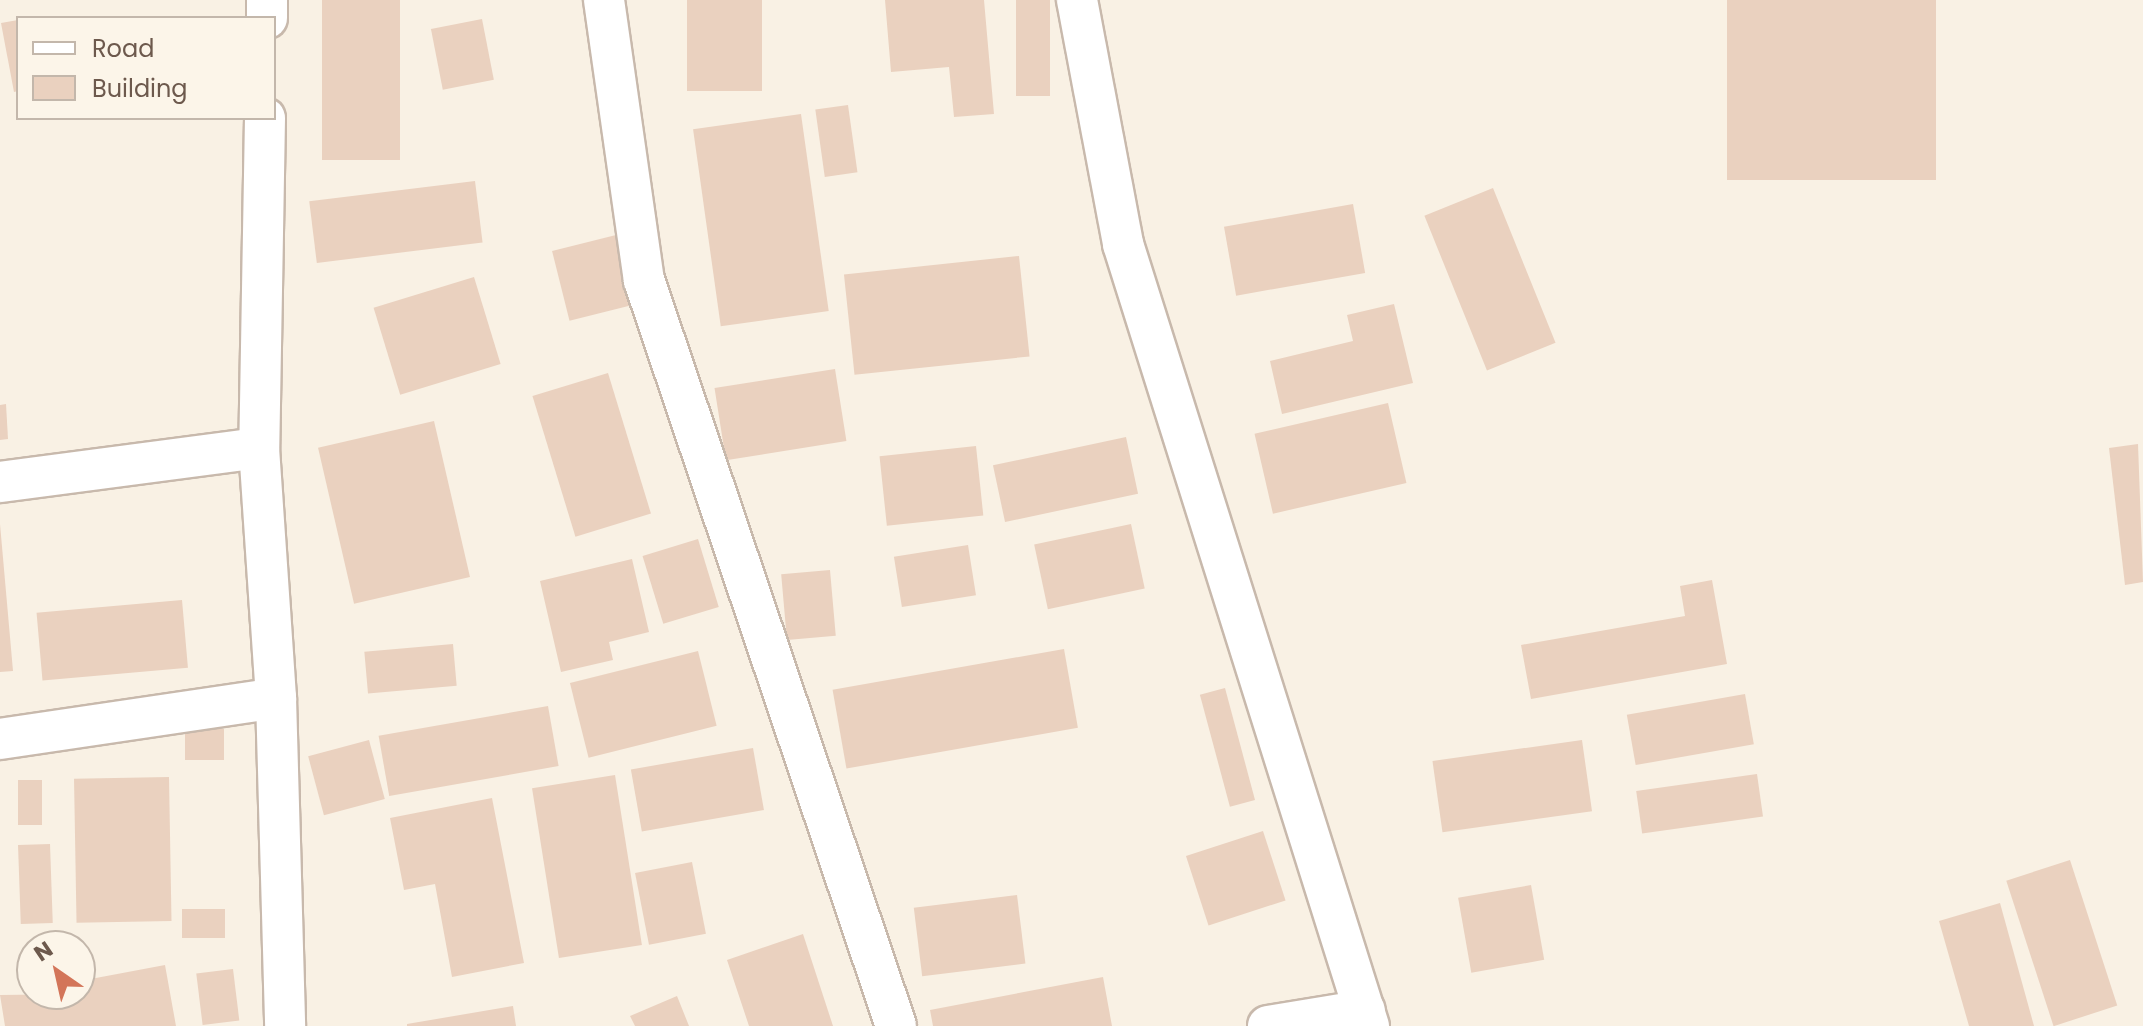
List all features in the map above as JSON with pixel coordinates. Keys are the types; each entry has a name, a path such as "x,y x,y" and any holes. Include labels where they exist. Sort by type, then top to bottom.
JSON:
{"street":[{"path":"604,0 644,280 896,1026"},
{"path":"1077,0 1123,244 1367,1018 1268,1026"},
{"path":"265,120 259,448 276,698 285,1026"},
{"path":"0,482 259,448"},
{"path":"0,739 276,698"}],"building":[{"path":"322,0 400,0 400,160 322,160"},
{"path":"687,0 762,0 762,91 687,91"},
{"path":"885,0 984,0 994,114 954,117 949,67 891,72"},
{"path":"1016,0 1050,0 1050,96 1016,96"},
{"path":"1727,0 1936,0 1936,180 1727,180"},
{"path":"482,19 494,80 443,90 431,29"},
{"path":"16,20 14,92 1,23"},
{"path":"848,105 857,172 825,177 815,110"},
{"path":"801,114 829,311 721,326 693,129"},
{"path":"475,181 483,243 317,263 309,201"},
{"path":"1493,188 1556,343 1487,371 1424,216"},
{"path":"1353,204 1365,273 1236,296 1224,227"},
{"path":"620,234 637,304 569,321 552,251"},
{"path":"1019,256 1030,356 855,375 844,274"},
{"path":"474,277 501,364 400,395 374,308"},
{"path":"1394,304 1413,383 1282,414 1270,361 1353,341 1347,315"},
{"path":"835,369 846,441 726,460 715,388"},
{"path":"608,373 651,514 575,537 532,396"},
{"path":"1388,403 1406,483 1273,514 1255,434"},
{"path":"6,404 8,439 0,440 0,405"},
{"path":"434,421 470,577 354,604 318,448"},
{"path":"1126,437 1138,494 1005,522 993,465"},
{"path":"2138,444 2143,582 2125,585 2109,448"},
{"path":"976,446 983,516 887,526 880,456"},
{"path":"0,524 13,671 0,672"},
{"path":"1131,524 1145,589 1048,609 1034,545"},
{"path":"698,539 719,607 663,624 643,556"},
{"path":"968,545 976,595 902,607 894,557"},
{"path":"632,559 649,632 609,642 613,660 561,672 540,581"},
{"path":"830,570 836,636 787,640 781,574"},
{"path":"1712,580 1727,664 1531,699 1521,645 1685,616 1680,586"},
{"path":"182,600 188,668 42,680 37,613"},
{"path":"453,644 457,686 368,694 364,652"},
{"path":"1064,649 1078,728 846,769 833,690"},
{"path":"698,651 717,726 589,758 570,683"},
{"path":"1225,688 1255,800 1230,807 1200,695"},
{"path":"1745,694 1754,744 1636,765 1627,715"},
{"path":"548,706 559,766 389,796 379,736"},
{"path":"185,729 224,729 224,760 185,760"},
{"path":"369,740 385,799 324,815 308,756"},
{"path":"1582,740 1592,811 1442,832 1432,761"},
{"path":"753,748 764,810 642,832 631,770"},
{"path":"1757,774 1763,817 1642,834 1636,791"},
{"path":"615,775 642,945 559,958 532,788"},
{"path":"169,777 172,921 77,923 74,779"},
{"path":"18,780 42,780 42,825 18,825"},
{"path":"492,798 524,963 452,977 435,884 404,890 390,818"},
{"path":"1263,831 1286,900 1209,925 1186,856"},
{"path":"50,844 53,923 21,924 18,845"},
{"path":"2070,860 2117,1006 2053,1026 2006,881"},
{"path":"692,862 706,934 649,945 635,873"},
{"path":"1531,885 1544,960 1471,973 1458,898"},
{"path":"1017,895 1025,963 922,976 914,908"},
{"path":"2000,903 2034,1026 1969,1026 1939,921"},
{"path":"182,909 225,909 225,938 182,938"},
{"path":"803,934 833,1026 749,1026 727,960"},
{"path":"165,965 176,1026 5,1026 0,995 16,995 16,1010 96,1010 96,978"},
{"path":"233,969 239,1021 203,1025 196,974"},
{"path":"1103,977 1112,1026 933,1026 930,1010"},
{"path":"677,996 689,1026 635,1026 630,1016"},
{"path":"513,1006 516,1026 407,1026 407,1024"}]}
